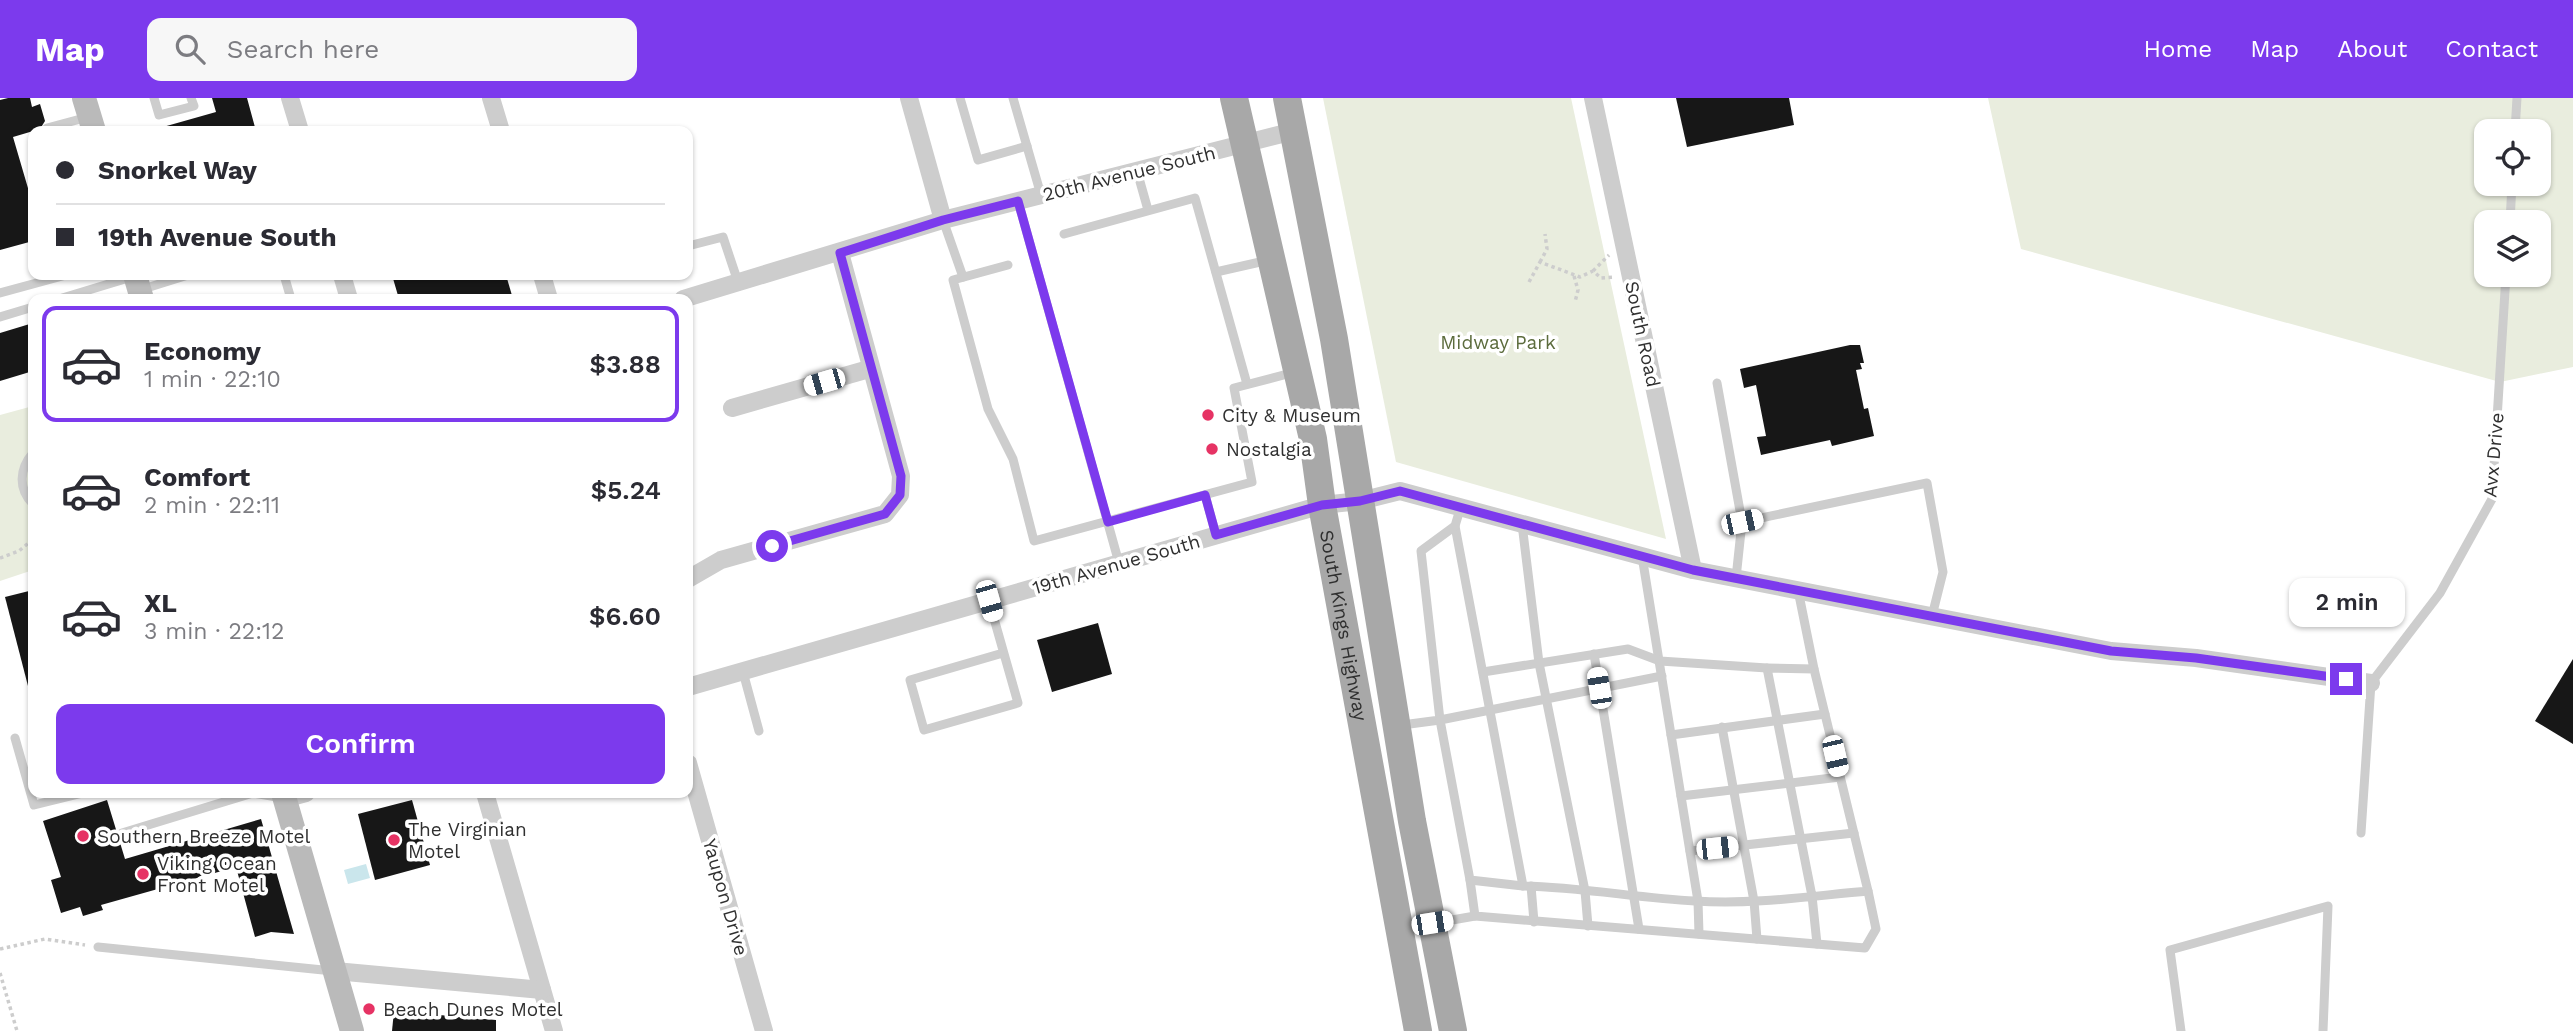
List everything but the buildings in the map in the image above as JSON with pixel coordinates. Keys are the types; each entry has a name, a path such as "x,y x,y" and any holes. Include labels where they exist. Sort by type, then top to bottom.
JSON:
{"main road":[{"name":"South Kings Highway","path":"1234,98 1312,439 1418,1031"},
{"name":"South Kings Highway","path":"1287,98 1334,339 1396,726 1453,1031"},
{"path":"292,798 352,1031"}],"street":[{"path":"290,98 298,126"},
{"path":"491,98 499,126"},
{"path":"909,98 943,220"},
{"name":"South Road","path":"1593,98 1693,570"},
{"name":"20th Avenue South","path":"693,296 943,220 1294,131"},
{"path":"693,576 721,560 874,518 891,509 900,495 901,476 869,369 840,253"},
{"path":"732,408 869,369"},
{"name":"19th Avenue South","path":"693,686 1322,505 1360,501 1400,491 1693,570 2111,651 2196,658 2371,683"},
{"name":"Yaupon Drive","path":"693,781 764,1031"},
{"path":"486,798 554,1031"},
{"path":"335,971 542,989"}],"lane":[{"path":"154,98 159,116 194,106 191,98"},
{"path":"960,98 978,160 1027,146"},
{"path":"1013,98 1041,195"},
{"path":"2516,119 2517,98"},
{"path":"53,126 89,115"},
{"path":"1137,171 1148,211"},
{"path":"1064,234 1195,198 1247,384"},
{"path":"1018,201 1119,563"},
{"path":"943,220 963,278"},
{"path":"693,245 723,237 738,282"},
{"path":"1216,272 1270,260"},
{"path":"1008,265 953,280 988,409 1013,459 1034,541 1252,482 1234,388 1296,371"},
{"path":"0,293 48,280"},
{"path":"87,294 163,280"},
{"name":"Avx Drive","path":"2371,683 2440,593 2492,499 2505,287"},
{"path":"0,317 28,309"},
{"path":"1717,383 1742,522 1736,578"},
{"path":"28,463 21,477 28,498"},
{"path":"1742,522 1927,483 1943,572 1932,616"},
{"path":"1205,495 1216,535"},
{"path":"1461,506 1455,526 1534,922"},
{"path":"1522,523 1539,663 1585,891 1588,926"},
{"path":"1455,526 1421,551 1440,720 1475,916"},
{"path":"1642,556 1698,901 1699,934"},
{"path":"1432,923 1475,916 1865,948 1876,929 1814,669 1798,590"},
{"path":"989,601 1018,703 924,730 910,680 1003,653"},
{"path":"1483,672 1628,649 1660,661 1814,669"},
{"path":"1594,654 1636,896 1639,929"},
{"path":"1767,668 1812,896 1817,944"},
{"path":"743,672 759,731"},
{"path":"1396,726 1440,720 1662,676"},
{"path":"2361,833 2371,683"},
{"path":"1671,734 1777,718 1825,714"},
{"path":"1722,727 1745,845 1757,939"},
{"path":"15,738 28,785"},
{"path":"1681,796 1840,777"},
{"path":"32,798 34,806 64,798"},
{"path":"122,833 237,798"},
{"path":"1690,851 1854,833"},
{"path":"1470,880 1698,901 1754,901 1868,891"},
{"path":"2181,1031 2170,950 2328,906 2323,1031"},
{"path":"98,947 335,971"}],"path":[{"path":"1529,282 1548,249 1545,234"},
{"path":"1540,262 1580,277 1593,271 1606,279 1630,271"},
{"path":"1574,276 1578,290 1575,302"},
{"path":"0,558 19,551 28,543"},
{"path":"0,949 45,939 98,947"},
{"path":"0,973 17,1031"}],"green space":[{"name":"Midway Park","path":"1323,98 1571,98 1666,539 1396,462"},
{"path":"1988,98 2573,98 2573,367 2500,382 2021,249"},
{"path":"28,407 28,572 0,581 0,415"}],"water":[{"path":"366,864 370,878 348,884 344,870"}],"place":[{"name":"City & Museum","path":"1208,415"},
{"name":"Nostalgia","path":"1212,449"},
{"name":"Southern Breeze Motel","path":"83,836"},
{"name":"The Virginian Motel","path":"394,840"},
{"name":"Viking Ocean Front Motel","path":"143,874"},
{"name":"Beach Dunes Motel","path":"369,1009"}],"route":[{"path":"772,546 885,514 900,495 901,476 869,369 840,253 943,220 1018,201 1108,522 1205,495 1216,535 1322,505 1360,501 1400,491 1693,570 2111,651 2196,658 2346,679"}]}
